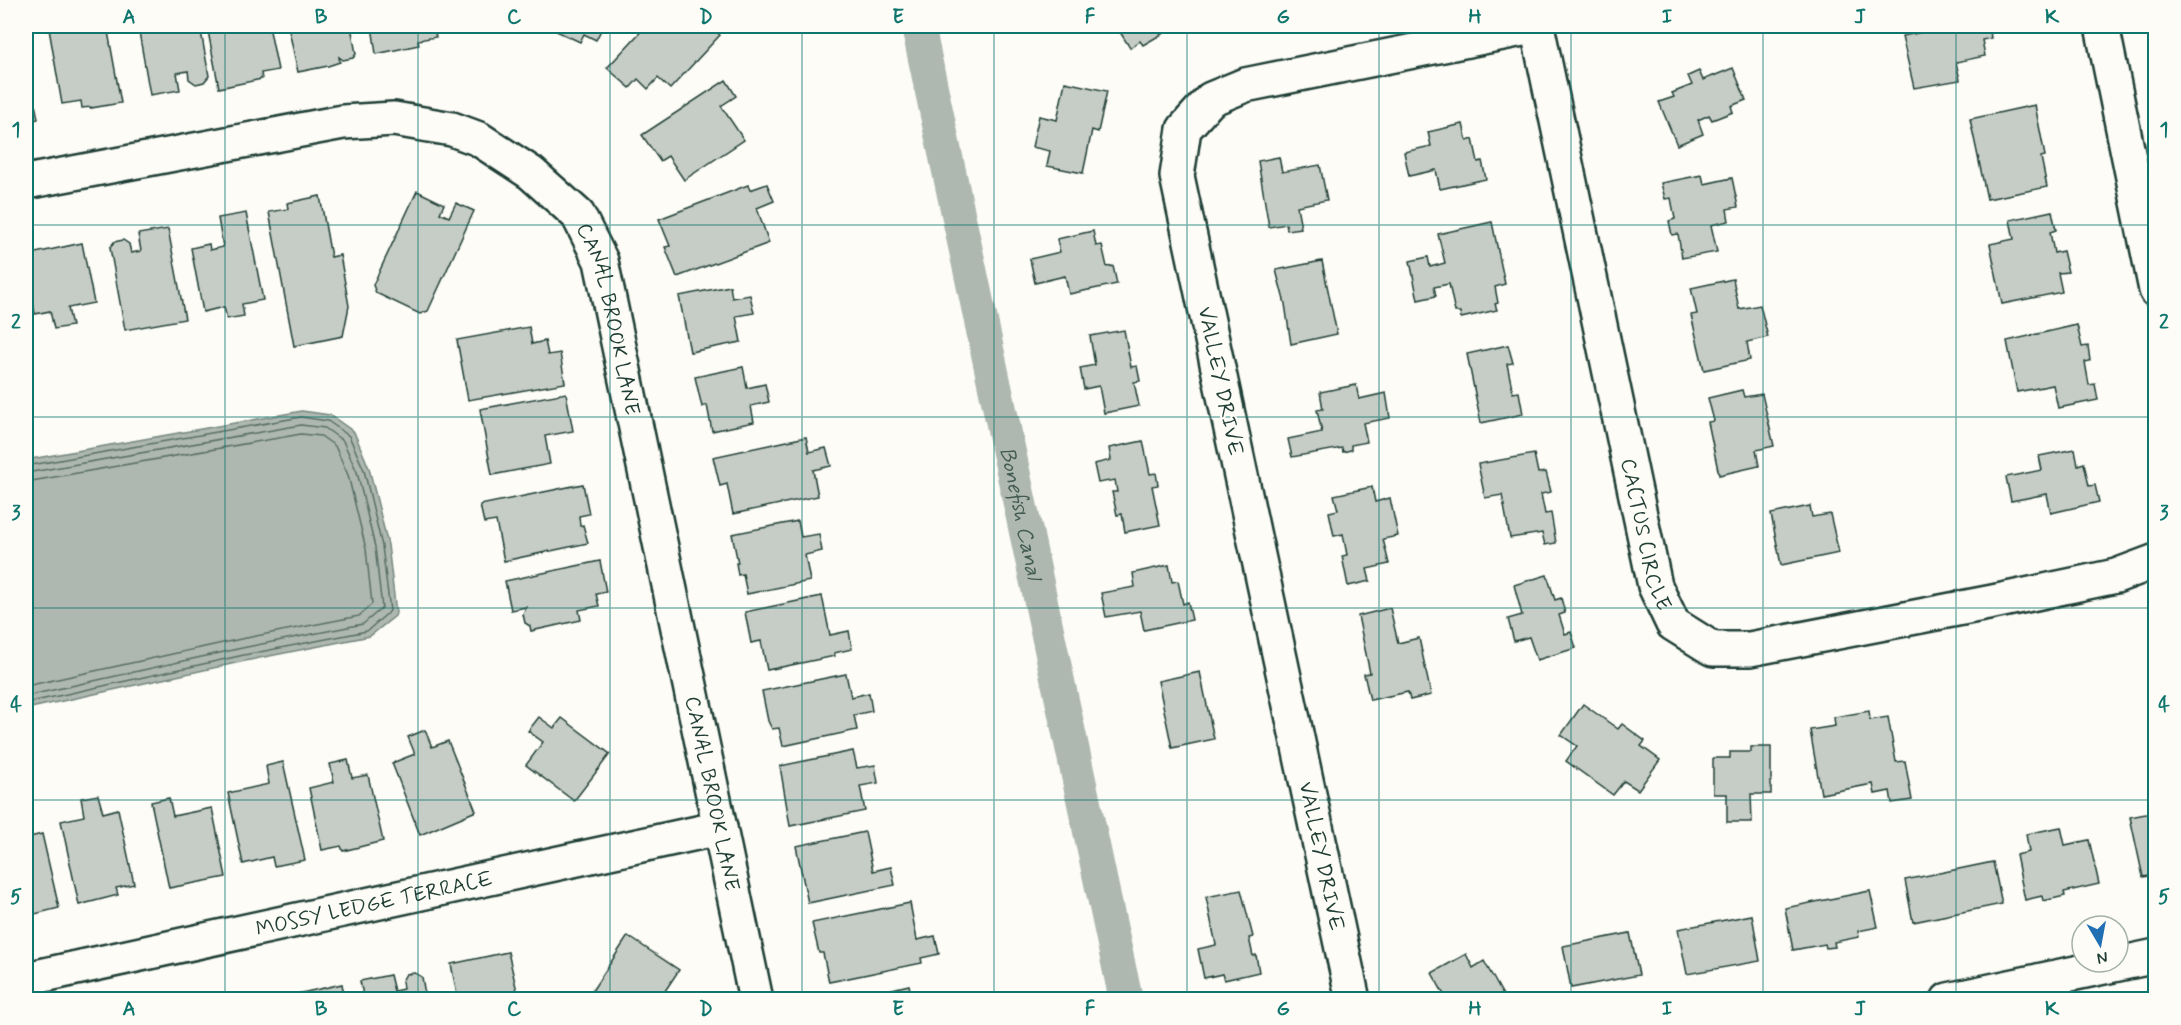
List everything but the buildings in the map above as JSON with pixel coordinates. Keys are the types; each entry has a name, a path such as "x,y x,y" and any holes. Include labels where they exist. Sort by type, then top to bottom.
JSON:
{"street":[{"name":"CACTUS CIRCLE","path":"1537,26 1655,586 1673,624 1713,649 1750,649 2116,576 2156,561"},
{"name":"VALLEY DRIVE","path":"1353,999 1177,176 1184,129 1211,99 1245,86 1537,26"},
{"path":"2102,26 2156,290"},
{"name":"CANAL BROOK LANE","path":"26,182 343,122 394,119 452,129 479,139 531,173 578,215 601,261 756,999"},
{"name":"MOSSY LEDGE TERRACE","path":"26,979 720,828"},
{"path":"1948,999 2156,956"}],"water":[{"path":"302,411 330,415 354,432 369,468 388,545 395,616 370,636 26,709 26,460"}],"waterway":[{"name":"Bonefish Canal","path":"918,26 1126,1000"}]}
